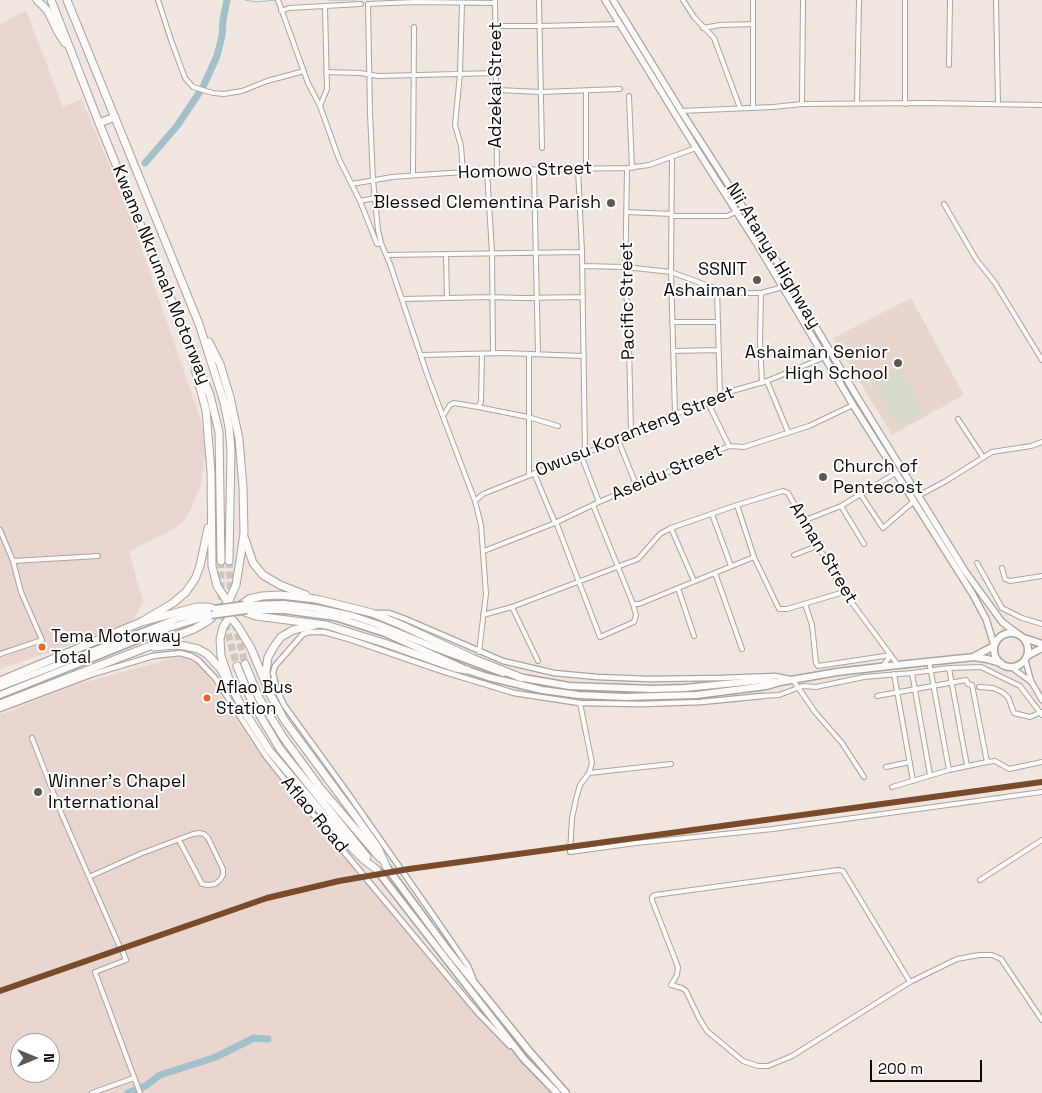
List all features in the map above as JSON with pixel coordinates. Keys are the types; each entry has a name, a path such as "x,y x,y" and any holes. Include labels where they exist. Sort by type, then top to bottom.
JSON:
{"highway":[{"path":"37,0 47,10 60,37 71,50"},
{"name":"Kwame Nkrumah Motorway","path":"51,0 210,395 219,432 220,561"},
{"name":"Kwame Nkrumah Motorway","path":"67,0 199,324 224,402 231,450 229,561"},
{"path":"99,122 115,117"},
{"path":"0,704 194,629 228,603 236,585 244,533 239,439 230,397 220,364 199,324"},
{"path":"188,342 206,410 211,472 213,572 217,586 228,603 235,609 256,616 326,625 455,668 467,670"},
{"path":"141,622 186,592 195,579 204,551 212,508"},
{"path":"244,533 253,563 263,575 280,585 316,599 372,613 474,659 522,678"},
{"path":"232,688 221,656 220,640 223,627 235,609 249,599 262,596 280,595 316,599"},
{"path":"0,687 196,613 244,605 284,607 354,622 492,670 522,678 569,686 652,689 685,688 765,680 780,682"},
{"path":"0,681 141,622 196,607 221,610 230,616 245,636 270,694 285,721 378,848 386,866"},
{"path":"0,696 140,639 195,619 232,611 284,607"},
{"path":"270,694 266,671 268,657 275,644 281,637 293,630 326,625"},
{"path":"1001,663 995,656 994,646 997,640 1006,633 1042,644"},
{"path":"1020,636 1027,644 1026,658"},
{"path":"142,648 174,645 198,649 206,654 220,668 269,750 351,847 376,869"},
{"path":"974,657 994,646"},
{"path":"431,650 467,670 488,678 542,690 579,695 625,697 696,695 766,686 780,682 882,667 974,657 1011,667 1019,665 1042,648"},
{"name":"Aflao Road","path":"245,664 259,698 283,737 321,789 386,866 447,949 530,1052 566,1093"},
{"name":"Aflao Road","path":"237,666 252,702 280,749 524,1059 557,1093"}],"main road":[{"path":"605,0 761,251 853,405 896,472 916,499 986,619 994,646"},
{"name":"Nii Atanya Highway","path":"613,0 681,111 768,246 916,499 990,607 1008,627 1020,636"},
{"path":"761,251 768,246"},
{"path":"829,364 836,361"}],"street":[{"path":"158,0 185,78 194,87 213,93 242,91 267,81 304,71"},
{"path":"539,0 542,148"},
{"path":"684,0 703,28 714,38 740,108"},
{"path":"753,0 753,108"},
{"path":"802,104 803,0"},
{"path":"857,104 859,0"},
{"path":"905,0 905,104"},
{"path":"949,65 950,0"},
{"path":"996,0 998,104"},
{"path":"278,1 304,71 320,106 339,160 360,201 377,244 381,243"},
{"path":"282,12 289,8 325,7 361,2 368,4 406,1 496,2"},
{"name":"Adzekai Street","path":"496,2 497,170"},
{"path":"462,3 456,125 461,146 463,172"},
{"path":"368,4 368,74 373,180 381,243 422,355 428,377 475,501 481,524 486,594 479,652"},
{"path":"320,106 327,89 325,7"},
{"path":"496,26 619,24"},
{"path":"703,28 720,25 753,24"},
{"path":"413,175 414,27"},
{"path":"326,72 378,76 497,73"},
{"path":"497,90 541,92 620,89"},
{"path":"586,91 586,168"},
{"path":"629,96 632,168"},
{"path":"681,111 802,104 1042,105"},
{"name":"Homowo Street","path":"352,184 413,175 497,170 632,168 672,158 696,148"},
{"path":"672,158 671,272 675,414"},
{"name":"Pacific Street","path":"626,168 625,267 631,433"},
{"path":"578,169 584,356 583,454 599,502"},
{"path":"534,170 538,354"},
{"path":"487,171 492,253 493,353"},
{"path":"360,201 375,198"},
{"path":"944,204 976,259 995,283 1042,360"},
{"path":"626,212 727,216 736,212 734,208"},
{"path":"386,255 582,252"},
{"path":"446,254 447,298"},
{"path":"582,266 625,267 671,272 717,289 734,293 761,293 783,288"},
{"path":"717,289 720,396"},
{"path":"761,293 760,340 762,383"},
{"path":"402,299 582,297"},
{"path":"672,322 717,322"},
{"path":"674,351 718,350"},
{"path":"422,355 493,353 584,356"},
{"path":"478,407 482,398 482,354"},
{"path":"528,475 529,354"},
{"name":"Owusu Koranteng Street","path":"475,501 483,494 618,440 675,414 708,403 720,396 762,383 825,357"},
{"path":"767,381 788,432"},
{"path":"443,416 450,405 454,403 528,417 558,426"},
{"path":"708,403 729,446"},
{"name":"Aseidu Street","path":"484,551 729,446 744,447 821,421 853,405"},
{"path":"958,419 982,457"},
{"path":"618,440 637,486"},
{"path":"861,495 883,528 916,499 946,482 994,450 1031,446 1042,442"},
{"path":"803,521 841,506 896,472"},
{"path":"534,473 600,637 634,622 636,615 593,505"},
{"name":"Annan Street","path":"483,615 512,607 638,559 660,534 672,528 781,491 786,491 844,592 898,665"},
{"path":"738,505 754,557 779,609 787,609 844,592"},
{"path":"841,506 864,544"},
{"path":"712,514 731,566"},
{"path":"672,528 694,581"},
{"path":"0,530 13,561 21,592 42,640 0,654"},
{"path":"794,555 817,546"},
{"path":"13,561 98,556"},
{"path":"633,604 639,604 754,557"},
{"path":"977,563 1000,605 1022,618 1042,624"},
{"path":"1002,568 1005,579 1010,581 1040,576 1042,570"},
{"path":"715,573 742,649"},
{"path":"678,588 694,636"},
{"path":"805,604 812,625 816,663 818,666 891,655"},
{"path":"990,607 1000,605"},
{"path":"512,607 538,661"},
{"path":"372,613 389,613 503,661 554,673 649,679 776,676 793,680 815,712 842,743 864,777"},
{"name":"Aflao Road","path":"477,986 468,966 284,705 273,678 275,666 303,634 324,632 349,638 442,671 514,693 580,703"},
{"name":"Aflao Road","path":"0,709 93,674 135,661 171,653 191,656 202,663 210,672 265,755 296,794 478,1013 524,1059"},
{"path":"882,667 891,655"},
{"path":"1026,658 1030,681"},
{"path":"930,662 949,770"},
{"path":"1011,667 1030,681 1042,700"},
{"path":"950,668 967,766"},
{"path":"979,687 993,688 1002,692 1008,697 1014,713 1030,717 1041,713 1020,686 984,668 950,668 848,679 816,687 798,687 779,696 701,702 642,704 580,703 592,763 576,799 572,818 570,852 636,843 773,829 1042,792"},
{"path":"912,673 930,775"},
{"path":"894,674 913,780"},
{"path":"877,696 966,680 968,684 972,685 987,762"},
{"path":"32,738 119,945"},
{"path":"892,787 949,770 987,762 995,761 1009,769 1042,762"},
{"path":"886,767 910,762"},
{"path":"589,773 671,764"},
{"path":"89,876 193,834 204,834 223,870 220,880 215,884 202,884 179,840"},
{"path":"980,880 1042,840"},
{"path":"910,982 842,871 665,893 652,897 678,966 677,975 671,985 686,991 702,1024 737,1057 750,1064 768,1066 792,1056 910,982 957,959 979,955 992,955 1001,959 1042,1020"},
{"path":"123,952 126,960 94,972 140,1093"},
{"path":"92,1093 134,1078"}],"shaded area":[{"path":"26,10 63,107 81,99 129,211 203,427 205,455 201,484 184,521 174,529 129,551 143,602 134,619 110,632 0,669 0,25"},
{"name":"Ashaiman Senior High School","path":"911,298 964,395 892,435 833,338"},
{"path":"174,658 185,658 200,665 259,753 323,832 376,891 500,1039 553,1093 0,1093 0,715 72,686"}],"green space":[{"path":"900,369 924,412 898,426 874,383"}],"waterway":[{"path":"145,163 177,126 203,87 217,56 227,0"},
{"path":"245,0 256,2 276,0"},
{"path":"329,0 356,0"},
{"path":"128,1093 145,1086 160,1075 216,1057 254,1038 268,1039"}],"tunnel":[{"path":"221,561 221,594 224,618 237,666"},
{"path":"229,561 231,600"},
{"path":"235,623 245,664"}],"transit line":[{"path":"0,991 267,898 339,881 409,869 1042,782"}],"place":[{"name":"Blessed Clementina Parish","path":"611,203"},
{"name":"SSNIT Ashaiman","path":"757,280"},
{"name":"Ashaiman Senior High School","path":"898,363"},
{"name":"Church of Pentecost","path":"823,477"},
{"name":"Tema Motorway Total","path":"42,647"},
{"name":"Aflao Bus Station","path":"207,698"},
{"name":"Winner's Chapel International","path":"38,792"}]}
